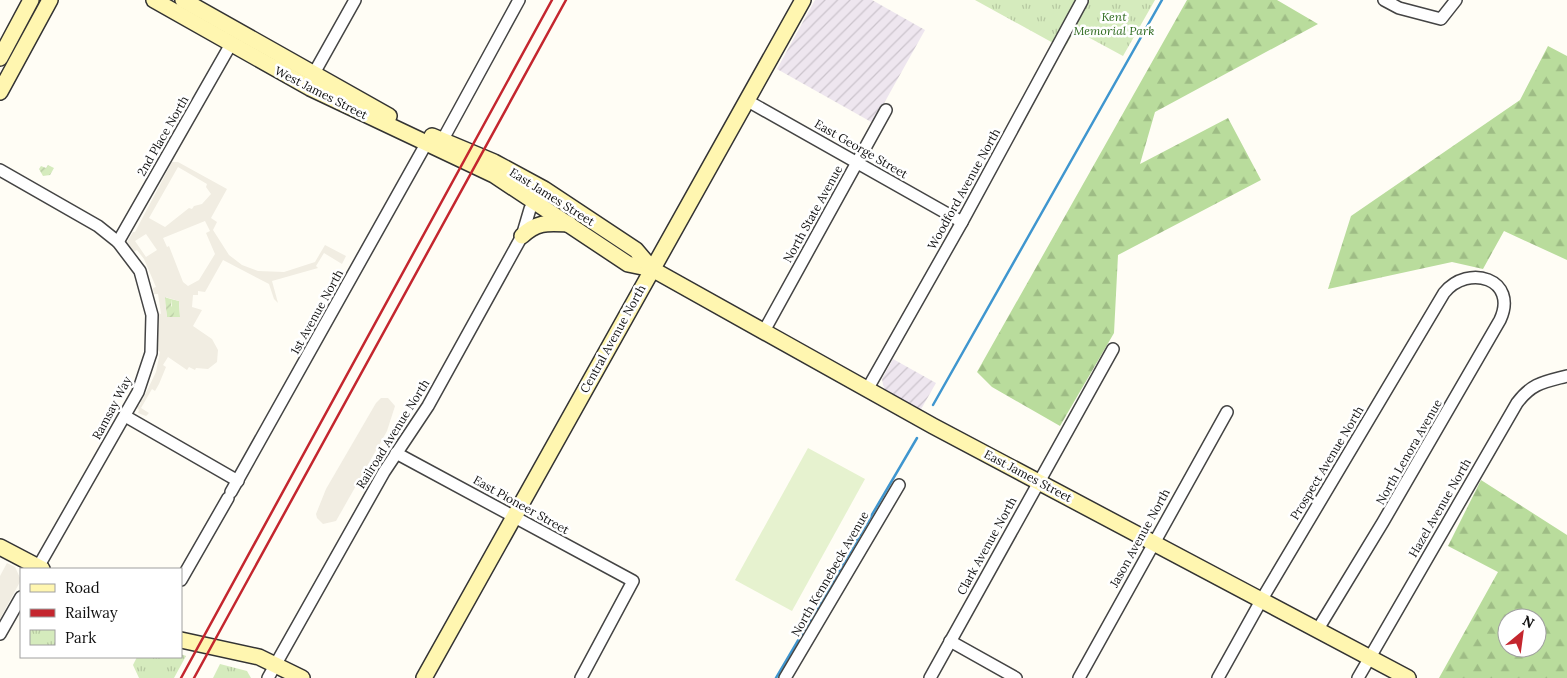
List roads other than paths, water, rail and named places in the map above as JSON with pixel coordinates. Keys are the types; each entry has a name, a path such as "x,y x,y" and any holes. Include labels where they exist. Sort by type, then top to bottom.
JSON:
{"main road":[{"path":"0,58 31,0"},
{"path":"0,92 50,0"},
{"name":"West James Street","path":"154,0 310,88 494,175"},
{"name":"Central Avenue North","path":"424,678 802,0"},
{"name":"West James Street","path":"192,2 313,75 400,122 442,141"},
{"path":"231,44 239,42 275,61 287,60"},
{"name":"East James Street","path":"442,141 494,162 537,185 636,250 652,269"},
{"name":"East James Street","path":"494,175 628,264 652,269 1038,482 1154,541 1408,678"},
{"path":"522,236 529,228 540,224 570,224"},
{"path":"0,547 37,568"},
{"path":"182,640 243,652 276,664 302,678"}],"street":[{"path":"313,75 355,0"},
{"path":"442,141 519,0"},
{"path":"1384,0 1398,8 1441,19 1456,0"},
{"name":"Woodford Avenue North","path":"868,388 962,222 1082,1"},
{"name":"2nd Place North","path":"118,242 231,44"},
{"name":"East George Street","path":"746,100 962,222"},
{"name":"North State Avenue","path":"764,331 886,110"},
{"name":"1st Avenue North","path":"182,578 426,144"},
{"name":"Ramsay Way","path":"0,170 98,226 118,242 140,272 145,284 152,315 151,353 144,376 125,416 40,568"},
{"name":"Railroad Avenue North","path":"268,678 396,452 428,406 522,236 530,210 535,201"},
{"name":"Prospect Avenue North","path":"1218,678 1262,599 1444,293 1455,282 1474,277 1495,285"},
{"name":"North Lenora Avenue","path":"1318,629 1383,522 1500,320 1505,298 1495,285"},
{"name":"Clark Avenue North","path":"930,678 1113,349"},
{"name":"Hazel Avenue North","path":"1358,678 1526,390 1536,385 1567,376"},
{"name":"Jason Avenue North","path":"1079,678 1227,412"},
{"path":"125,416 238,481"},
{"name":"East Pioneer Street","path":"396,452 633,581 582,678"},
{"name":"North Kennebeck Avenue","path":"785,678 898,485"},
{"path":"0,634 20,599"},
{"path":"950,641 1016,678"}],"waterway":[{"path":"933,405 1162,0"},
{"path":"776,678 917,438"}],"railway":[{"path":"181,678 552,0"},
{"path":"194,678 566,0"}],"park label":[{"name":"Kent Memorial Park","path":"1114,24"}]}
